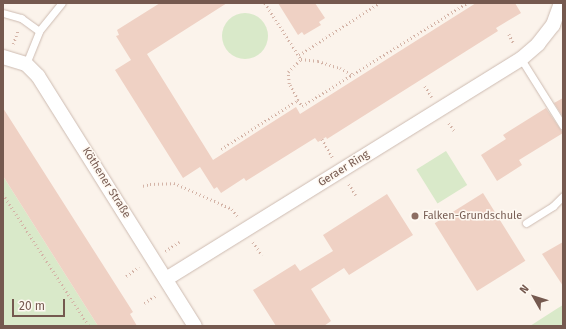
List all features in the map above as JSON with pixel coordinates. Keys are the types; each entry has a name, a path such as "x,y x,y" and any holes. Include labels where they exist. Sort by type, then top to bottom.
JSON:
{"street":[{"name":"Geraer Ring","path":"166,279 521,59 538,44 553,25 561,3"},
{"name":"Köthener Straße","path":"3,57 26,64 38,76 195,326"}],"lane":[{"path":"26,64 39,31 62,3"},
{"path":"3,13 21,18 39,31"},
{"path":"521,59 563,126"},
{"path":"526,223 553,206 563,196"}],"path":[{"path":"265,3 301,59"},
{"path":"299,55 379,3"},
{"path":"302,106 353,76 467,3"},
{"path":"301,59 333,66 353,76"},
{"path":"301,59 288,72 289,84 305,111"},
{"path":"221,149 298,100"},
{"path":"144,186 150,184 174,183 232,209"},
{"path":"3,194 89,326"}],"green space":[{"path":"241,13 249,13 258,17 264,23 268,36 264,49 258,55 249,59 241,59 232,55 226,49 222,40 222,32 226,23 232,17"},
{"path":"446,151 467,185 438,203 416,170"},
{"path":"3,176 98,326 3,326"},
{"path":"563,305 563,326 530,326 558,308"}],"building":[{"path":"160,3 227,3 147,54 213,160 296,107 300,114 476,3 515,3 521,13 496,28 498,31 327,139 326,137 318,142 315,138 246,181 244,178 221,193 217,187 214,189 200,167 183,178 115,70 131,60 116,36 119,35 117,30"},
{"path":"278,3 315,3 325,18 319,22 321,25 304,35 302,32 298,35"},
{"path":"563,98 563,117 554,103"},
{"path":"3,108 133,312 130,314 137,326 98,326 3,176"},
{"path":"546,108 563,133 519,160 522,165 497,181 481,155 506,139 503,135"},
{"path":"483,193 525,261 477,291 435,223"},
{"name":"Falken-Grundschule","path":"387,194 413,235 349,275 344,268 311,289 331,321 324,326 276,326 253,290 295,264 300,271 333,251 323,235"},
{"path":"563,242 563,286 542,254"}],"place":[{"name":"Falken-Grundschule","path":"415,216"}]}
